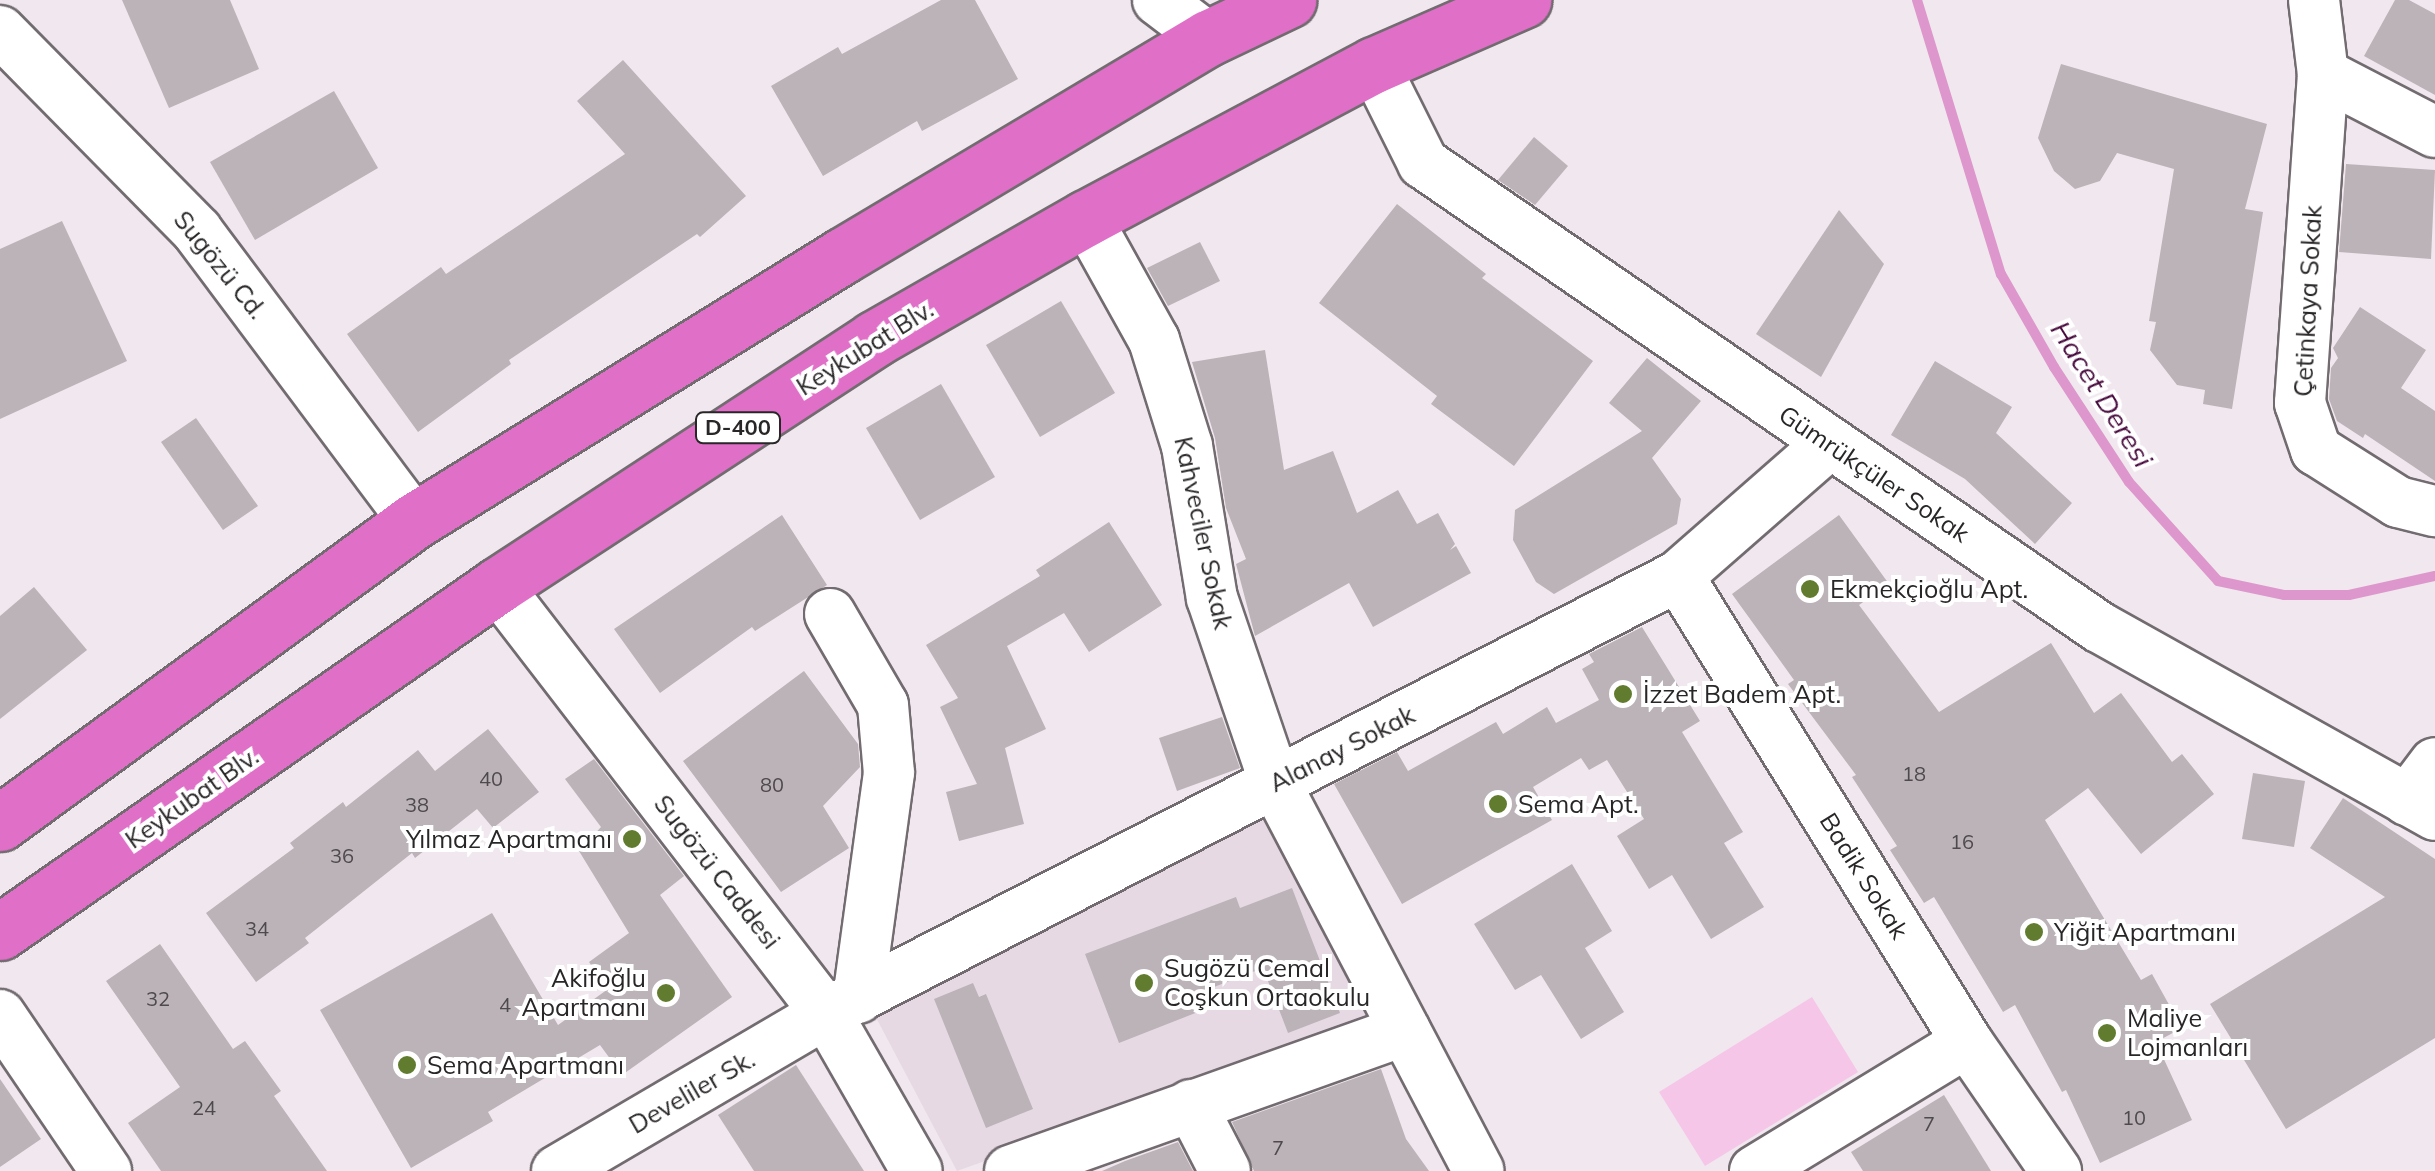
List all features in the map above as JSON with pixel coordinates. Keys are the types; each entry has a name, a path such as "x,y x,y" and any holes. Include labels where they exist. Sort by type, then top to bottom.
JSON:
{"highway":[{"path":"6,806 414,521 842,256 1208,38 1288,0"},
{"name":"Keykubat Blv.","path":"0,932 497,586 874,339 1086,218 1374,65 1523,0"}],"street":[{"path":"1158,0 1208,38"},
{"name":"Çetinkaya Sokak","path":"2314,0 2322,74 2300,403 2316,450 2398,502 2435,511"},
{"name":"Sugözü Cd.","path":"0,31 197,231 414,521"},
{"name":"Gümrükçüler Sokak","path":"1374,65 1423,163 2099,627 2426,793"},
{"path":"2322,74 2435,132"},
{"name":"Kahveciler Sokak","path":"1086,218 1154,340 1186,446 1212,598 1276,784 1480,1171"},
{"name":"Alanay Sokak","path":"842,1006 1678,576 1830,444"},
{"name":"Badik Sokak","path":"1678,576 1967,1042 2056,1171"},
{"name":"Sugözü Caddesi","path":"497,586 842,1006 916,1171"},
{"path":"830,614 882,704 889,773 842,1006"},
{"name":"Develiler Sk.","path":"557,1171 842,1006"},
{"path":"0,1016 106,1171"},
{"path":"1010,1171 1405,1030"},
{"path":"1755,1171 1967,1042"},
{"path":"1192,1105 1226,1171"}],"shaded area":[{"name":"Sugözü Cemal Coşkun Ortaokulu","path":"1270,814 1352,955 1372,1023 957,1171 872,1010"},
{"path":"1812,997 1858,1072 1705,1166 1659,1092"}],"building":[{"path":"122,0 230,0 259,69 169,108"},
{"path":"941,0 975,0 1018,79 922,131 917,121 823,176 771,86 838,47 842,54"},
{"path":"2395,0 2409,0 2435,14 2435,95 2364,56"},
{"path":"623,60 746,196 700,237 697,234 509,360 511,364 418,432 347,334 441,267 446,274 625,154 577,101"},
{"path":"2061,64 2267,124 2245,209 2263,212 2232,409 2203,404 2205,390 2177,385 2150,350 2156,322 2149,321 2174,169 2117,153 2100,181 2075,189 2054,171 2038,138"},
{"path":"334,91 378,168 255,240 210,162"},
{"path":"1534,137 1568,166 1535,205 1498,180"},
{"path":"2346,164 2435,170 2431,259 2339,252"},
{"path":"1397,204 1486,274 1482,278 1593,361 1514,466 1431,404 1437,396 1319,303"},
{"path":"1839,210 1884,264 1821,377 1756,334"},
{"path":"62,221 127,361 0,419 0,249"},
{"path":"1200,242 1220,281 1168,306 1147,268"},
{"path":"1061,301 1115,393 1040,437 986,345"},
{"path":"2360,307 2426,350 2401,388 2435,411 2435,481 2365,434 2363,438 2337,421 2329,399 2331,368 2338,358 2333,348"},
{"path":"1265,350 1284,470 1333,451 1357,513 1398,490 1417,524 1438,513 1455,544 1450,550 1456,546 1471,573 1373,627 1349,583 1255,636 1236,564 1246,559 1226,508 1215,438 1192,362"},
{"path":"1647,358 1701,401 1652,458 1681,499 1677,524 1554,594 1536,582 1513,540 1515,510 1642,431 1609,403"},
{"path":"1935,361 2012,407 1996,433 2072,503 2035,544 1965,479 1891,435"},
{"path":"941,384 995,477 920,520 866,428"},
{"path":"196,418 258,506 223,530 161,442"},
{"path":"782,515 827,585 755,631 752,627 660,693 614,629"},
{"path":"1839,515 1889,584 1859,605 1939,712 2051,643 2094,713 2121,693 2172,762 2182,754 2214,794 2141,854 2088,788 2045,820 2141,980 2152,974 2182,1028 2156,1042 2192,1120 2100,1163 2066,1090 2062,1092 2015,1005 2003,1012 1934,897 1924,903 1890,850 1897,846 1852,777 1856,775 1788,684 1794,680 1732,594"},
{"path":"1109,522 1162,605 1089,652 1064,613 1007,646 1046,729 1005,748 1024,824 959,841 946,792 977,784 940,707 958,698 926,645 1040,576 1036,570"},
{"path":"34,587 87,650 0,719 0,616"},
{"path":"1642,627 1700,721 1682,732 1743,832 1724,843 1764,907 1711,939 1672,875 1649,889 1617,836 1644,819 1607,760 1589,770 1581,758 1533,787 1552,820 1402,904 1334,784 1397,752 1408,771 1496,722 1503,734 1547,707 1556,723 1599,700 1582,669 1594,662 1589,654"},
{"path":"804,671 858,744 860,767 823,806 849,848 781,892 683,761"},
{"path":"1222,717 1240,768 1177,791 1159,738"},
{"path":"488,729 539,792 493,828 477,809 415,858 412,853 305,938 309,943 256,982 206,913 294,848 290,843 343,802 346,807 418,750 435,771"},
{"path":"594,759 684,876 660,895 732,997 622,1075 600,1045 488,1112 493,1121 411,1168 320,1010 492,913 558,1025 608,989 589,962 629,933 579,851 601,827 565,779"},
{"path":"2253,773 2305,781 2294,847 2242,839"},
{"path":"2343,798 2435,859 2435,1038 2286,1129 2210,1004 2385,897 2310,848"},
{"path":"1572,864 1612,931 1585,948 1624,1012 1581,1039 1541,975 1515,990 1474,924"},
{"path":"1292,888 1340,1013 1288,1033 1263,968 1196,994 1203,1010 1119,1043 1085,954 1236,897 1240,908"},
{"path":"160,944 233,1049 245,1041 281,1091 274,1096 327,1171 161,1171 128,1123 180,1087 106,981"},
{"path":"973,983 979,997 986,994 1033,1109 986,1128 934,999"},
{"path":"796,1065 864,1171 754,1171 718,1115"},
{"path":"1381,1069 1406,1139 1429,1171 1254,1171 1232,1122"},
{"path":"0,1079 41,1139 0,1167"},
{"path":"1944,1095 1991,1171 1863,1171 1851,1152"},
{"path":"1178,1142 1193,1171 1102,1171 1125,1161"}],"waterway":[{"name":"Hacet Deresi","path":"1917,0 2001,274 2054,367 2129,482 2218,581 2284,595 2349,595 2435,576"}],"place":[{"name":"Ekmekçioğlu Apt.","path":"1810,589"},
{"name":"İzzet Badem Apt.","path":"1623,694"},
{"name":"Sema Apt.","path":"1498,804"},
{"name":"Yılmaz Apartmanı","path":"632,839"},
{"name":"Yiğit Apartmanı","path":"2034,932"},
{"name":"Sugözü Cemal Coşkun Ortaokulu","path":"1144,983"},
{"name":"Akifoğlu Apartmanı","path":"666,993"},
{"name":"Maliye Lojmanları","path":"2107,1033"},
{"name":"Sema Apartmanı","path":"407,1065"}]}
